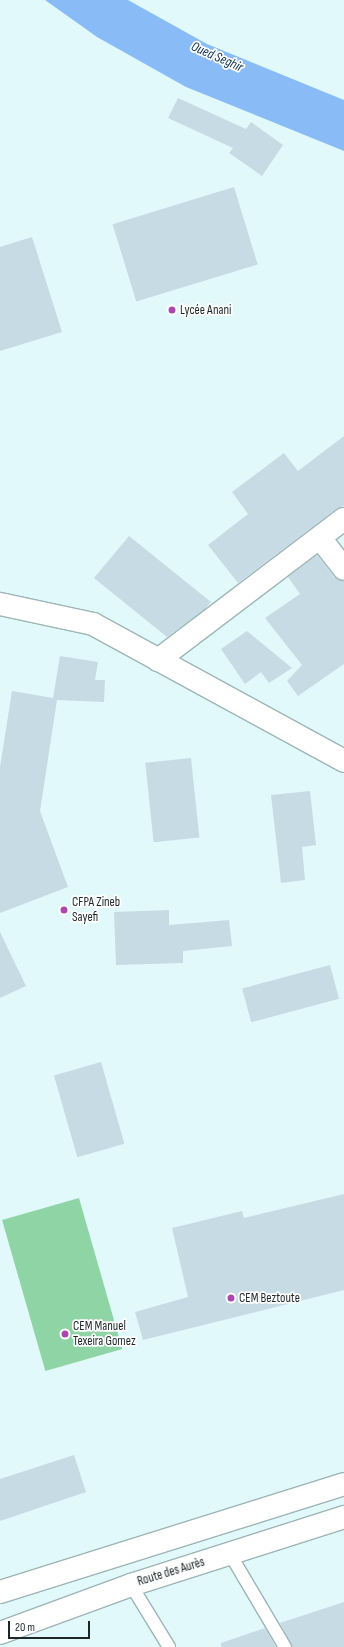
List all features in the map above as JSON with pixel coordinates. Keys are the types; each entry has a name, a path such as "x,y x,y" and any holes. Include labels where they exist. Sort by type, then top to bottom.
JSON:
{"street":[{"path":"158,660 344,519"},
{"path":"320,538 344,569"},
{"path":"0,604 93,624 344,761"},
{"path":"0,1592 344,1484"},
{"name":"Route des Aurès","path":"0,1632 131,1585 344,1518"}],"lane":[{"path":"230,1554 285,1647"},
{"path":"131,1585 169,1647"}],"green space":[{"path":"79,1198 122,1349 45,1371 2,1220"}],"water":[{"name":"Oued Seghir","path":"45,0 128,0 207,44 344,100 344,151 186,87 97,37"}],"building":[{"path":"178,98 246,129 251,122 283,145 262,176 229,153 233,148 168,118"},
{"path":"234,187 258,264 136,302 113,224"},
{"path":"32,237 62,332 0,351 0,247"},
{"path":"344,436 344,506 336,509 238,583 208,545 248,514 232,492 284,453 298,471"},
{"path":"129,536 211,602 205,609 167,637 94,578"},
{"path":"317,555 334,577 344,581 344,664 298,696 287,681 302,665 265,618 300,594 288,577"},
{"path":"247,631 292,668 269,683 261,672 245,684 221,649"},
{"path":"60,656 98,662 95,680 105,680 104,702 57,700 40,811 68,887 0,913 0,767 12,691 53,698"},
{"path":"191,758 199,838 154,842 145,763"},
{"path":"310,791 316,845 302,847 305,880 281,883 271,795"},
{"path":"169,910 169,925 229,920 232,946 183,951 183,963 116,965 114,912"},
{"path":"0,932 26,986 0,998"},
{"path":"330,965 339,999 251,1022 242,989"},
{"path":"101,1062 124,1144 77,1157 54,1076"},
{"path":"344,1194 344,1290 143,1340 135,1312 188,1297 172,1228 242,1211 244,1218"},
{"path":"74,1455 86,1492 0,1521 0,1479"},
{"path":"344,1602 344,1647 292,1647 280,1623"},
{"path":"265,1628 276,1647 221,1647 221,1643"}],"place":[{"name":"Lycée Anani","path":"172,310"},
{"name":"CFPA Zineb Sayefi","path":"64,910"},
{"name":"CEM Beztoute","path":"231,1298"},
{"name":"CEM Manuel Texeira Gomez","path":"65,1334"}]}
